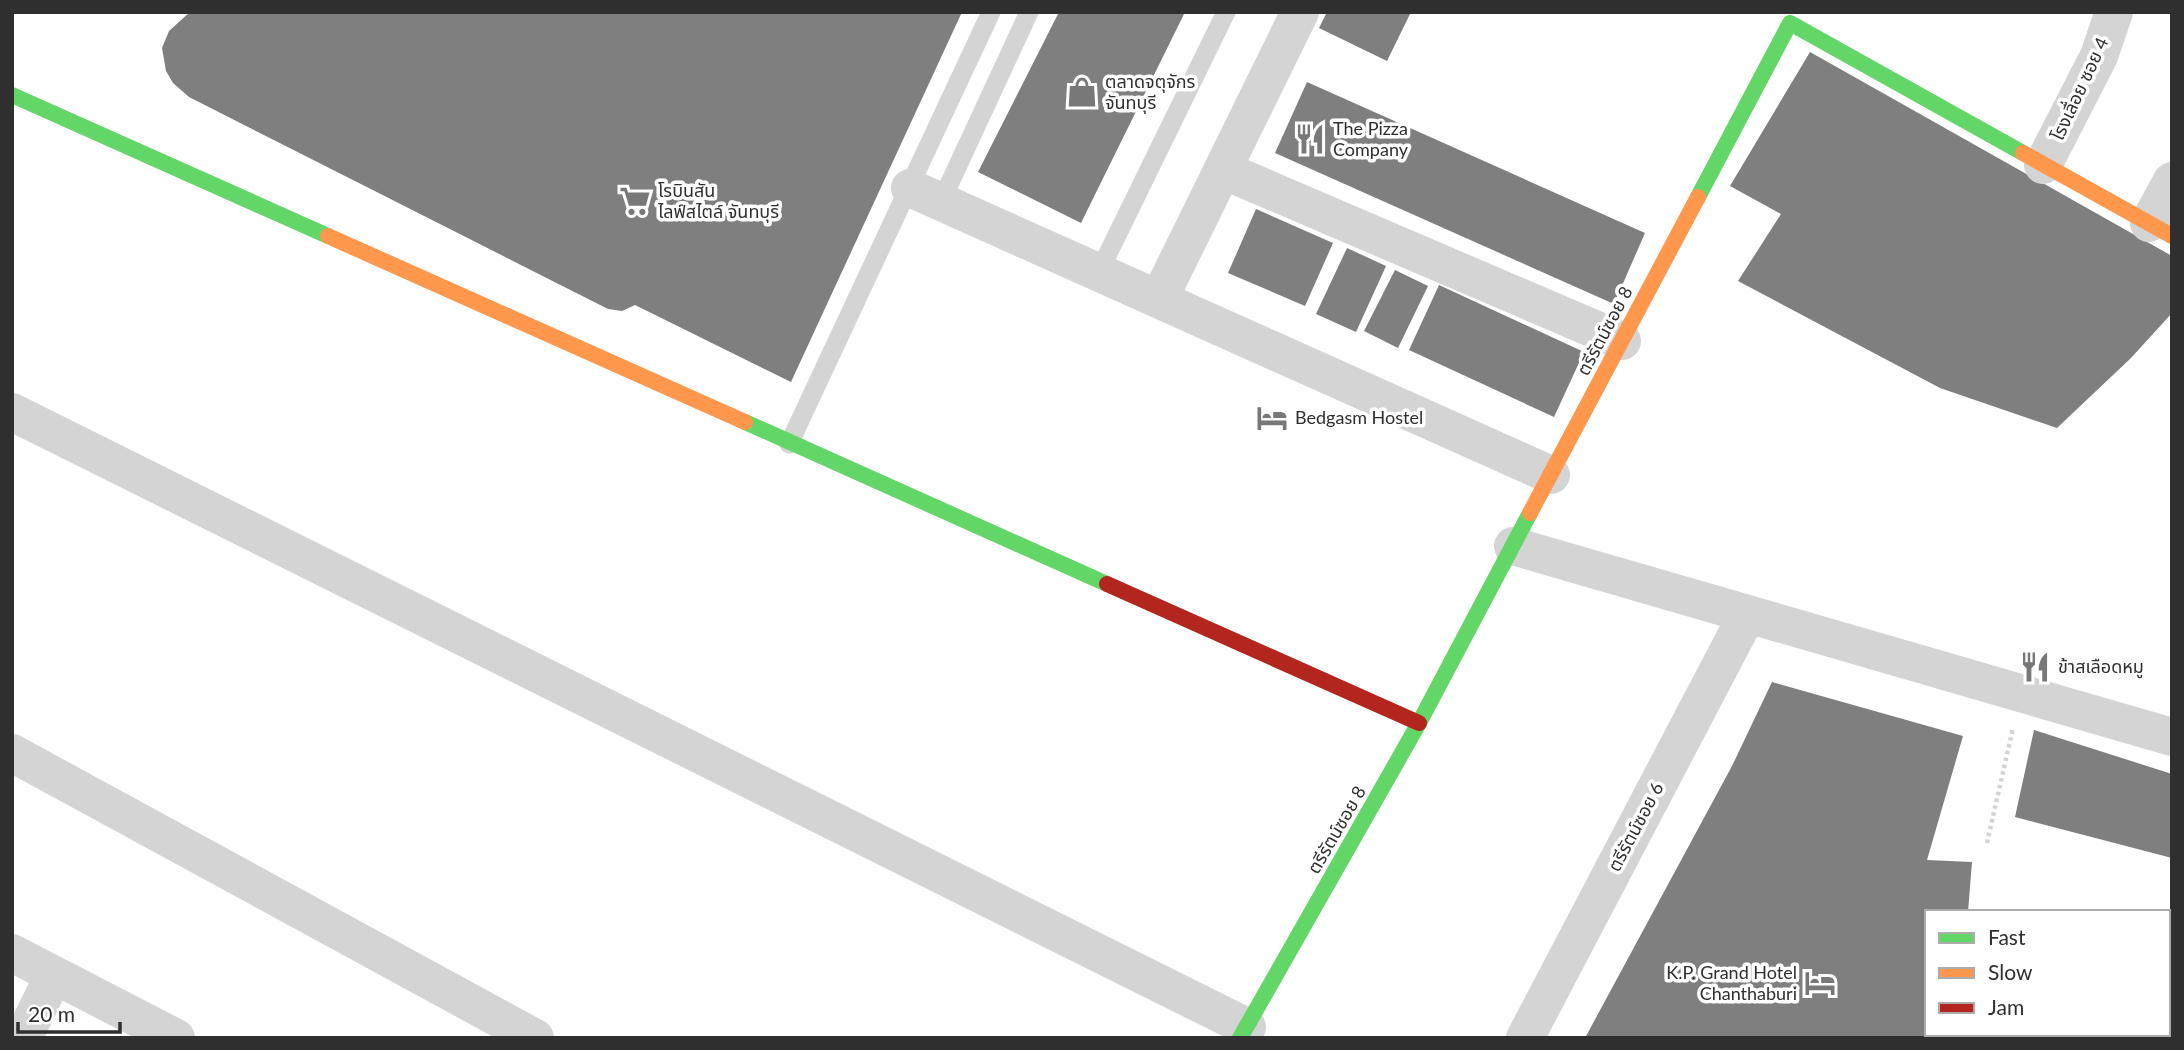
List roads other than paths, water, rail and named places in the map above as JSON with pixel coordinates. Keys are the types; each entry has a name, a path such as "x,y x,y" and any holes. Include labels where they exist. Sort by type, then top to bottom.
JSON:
{"street":[{"path":"1159,299 1300,12"},
{"name":"โรงเลื่อย ซอย 4","path":"2043,165 2099,56 2114,12"},
{"name":"ตรีรัตน์ซอย 8","path":"1244,1032 1419,723 1793,18 2043,165 2160,230"},
{"path":"12,95 1419,723"},
{"path":"1223,170 1622,341"},
{"path":"2160,230 2172,181"},
{"path":"925,195 1551,475"},
{"path":"12,412 1244,1032"},
{"path":"1513,546 2172,737"},
{"name":"ตรีรัตน์ซอย 6","path":"1525,1038 1747,615"},
{"path":"12,752 535,1038"},
{"path":"12,953 176,1038"},
{"path":"23,1038 54,975"}],"lane":[{"path":"925,195 991,12"},
{"path":"789,444 1029,12"},
{"path":"1099,272 1226,12"}],"place":[{"name":"ตลาดจตุจักร จันทบุรี","path":"1082,92"},
{"name":"The Pizza Company","path":"1310,139"},
{"name":"โรบินสัน ไลฟ์สไตล์ จันทบุรี","path":"635,201"},
{"name":"Bedgasm Hostel","path":"1272,418"},
{"name":"ข้าสเลือดหมู","path":"2035,667"},
{"name":"K.P. Grand Hotel Chanthaburi","path":"1820,983"}]}
